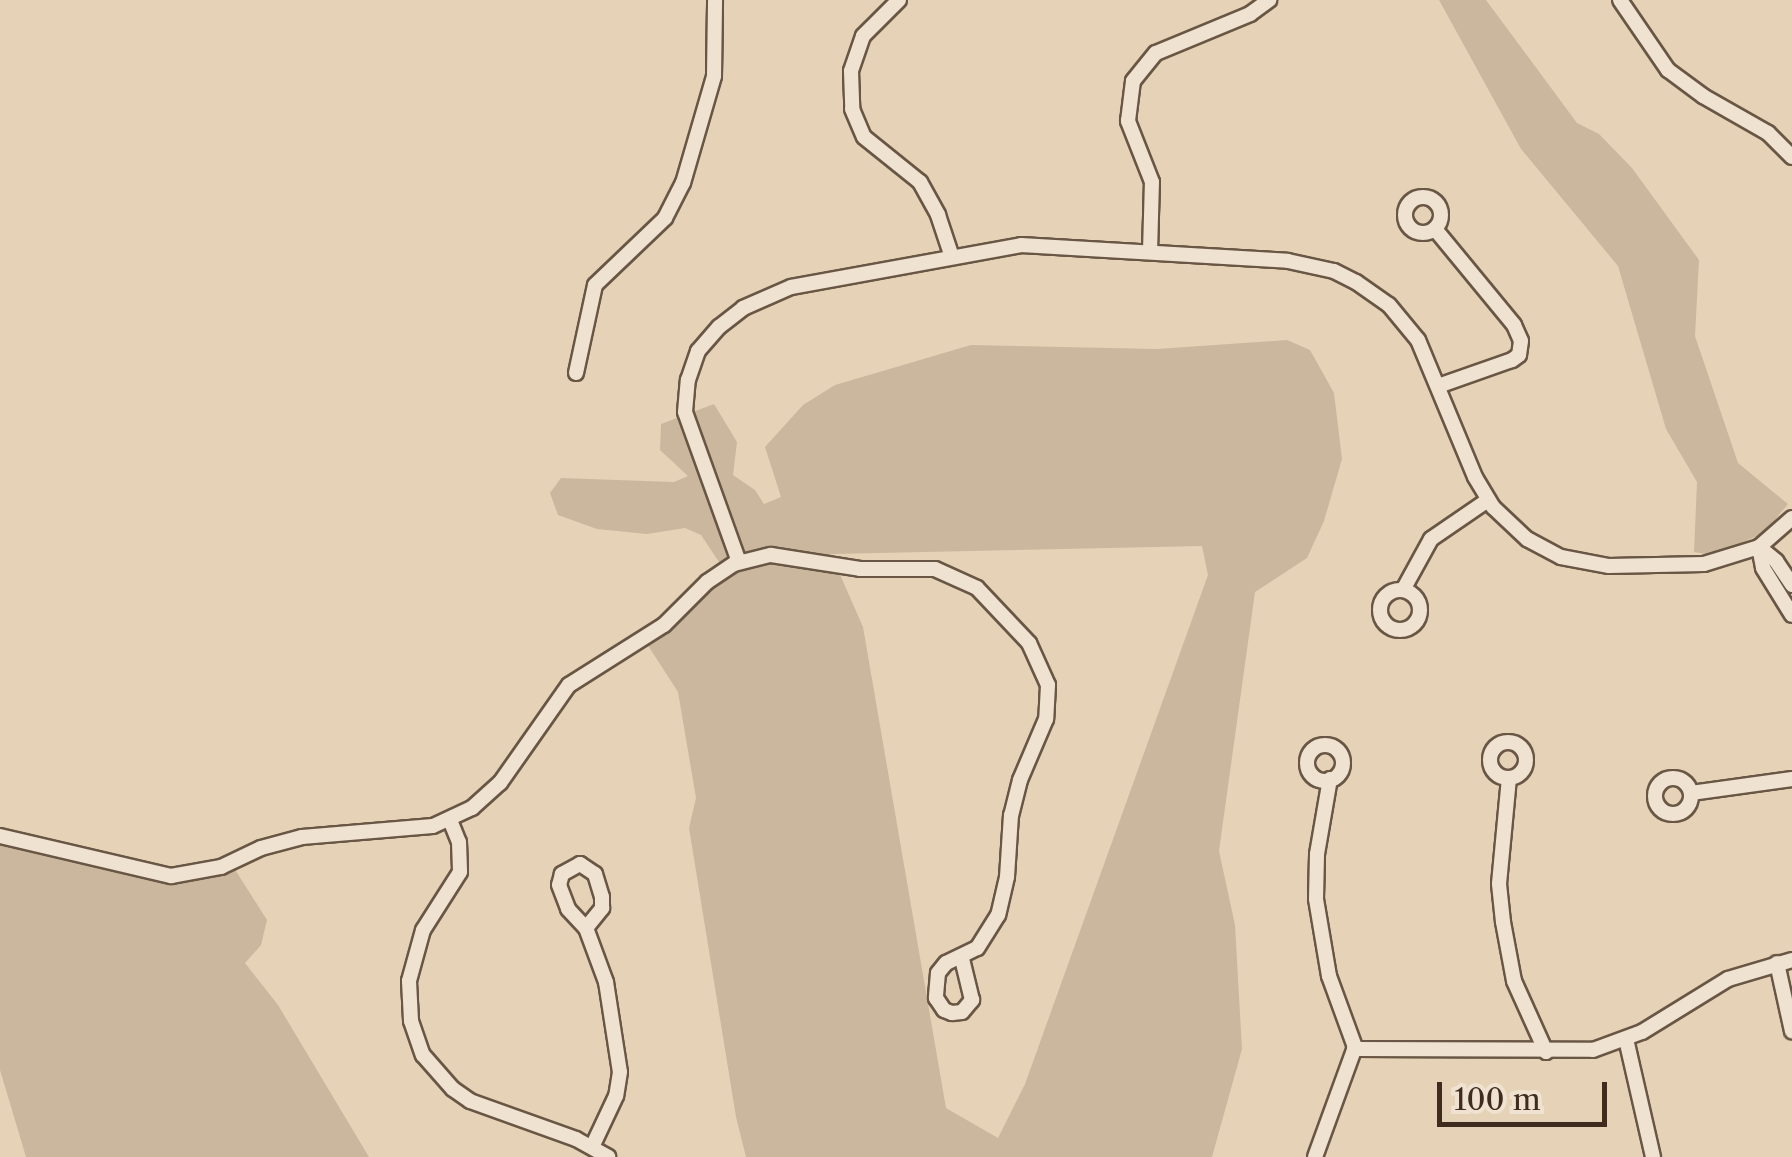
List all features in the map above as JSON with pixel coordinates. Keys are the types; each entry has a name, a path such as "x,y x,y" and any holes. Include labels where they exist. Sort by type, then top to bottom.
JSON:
{"street":[{"path":"576,373 595,285 665,218 683,183 714,76 715,0"},
{"path":"899,0 863,36 851,72 852,109 864,137 920,182 938,214 952,258"},
{"path":"1150,252 1152,182 1128,121 1132,81 1156,53 1250,14 1269,0"},
{"path":"1620,0 1668,70 1703,96 1768,133 1792,157"},
{"path":"1435,230 1514,325 1521,349 1512,360 1438,386"},
{"path":"739,562 685,412 688,380 698,351 728,318 773,292 1021,245 1288,261 1348,277 1377,295 1410,328 1488,500 1527,540 1578,562 1608,566 1704,564 1759,547 1792,518"},
{"path":"1403,590 1432,539 1488,500"},
{"path":"1759,547 1776,560 1792,584"},
{"path":"1759,547 1763,568 1792,615"},
{"path":"0,836 172,876 221,867 261,848 302,837 394,832 450,820 500,783 568,685 664,625 707,582 739,562 770,555 873,570 935,568 963,578 1027,641 1048,685 1046,719 1011,815 1002,903 987,936 962,959"},
{"path":"1509,778 1500,872 1502,922 1514,981 1546,1052"},
{"path":"1692,793 1792,779"},
{"path":"1315,1157 1354,1050 1328,976 1316,899 1317,854 1330,780"},
{"path":"450,820 459,842 460,872 416,946 408,998 416,1039 436,1072 470,1101 592,1147 608,1157"},
{"path":"586,928 612,1001 620,1072 616,1096 592,1147"},
{"path":"1354,1050 1592,1050 1626,1039 1714,986 1785,962 1792,1031"},
{"path":"1626,1039 1653,1157"}],"shaded area":[{"path":"1439,0 1486,0 1577,123 1599,134 1632,168 1699,260 1695,336 1738,463 1788,504 1764,533 1713,555 1694,552 1697,482 1666,429 1618,266 1521,149"},
{"path":"1287,340 1310,350 1334,393 1342,459 1324,521 1307,558 1255,592 1219,851 1235,925 1242,1049 1212,1157 746,1157 736,1117 689,828 696,798 678,692 647,644 669,631 727,574 701,535 685,528 647,534 597,529 558,515 550,493 561,478 674,482 688,476 660,450 661,424 714,404 737,442 733,475 755,490 764,504 781,497 765,447 803,405 835,385 971,345 1157,349","holes":["1202,546 1208,575 1025,1084 998,1138 946,1108 863,627 831,554"]},
{"path":"0,843 174,883 234,868 267,920 261,945 245,963 278,1005 369,1157 26,1157 0,1070"}]}
